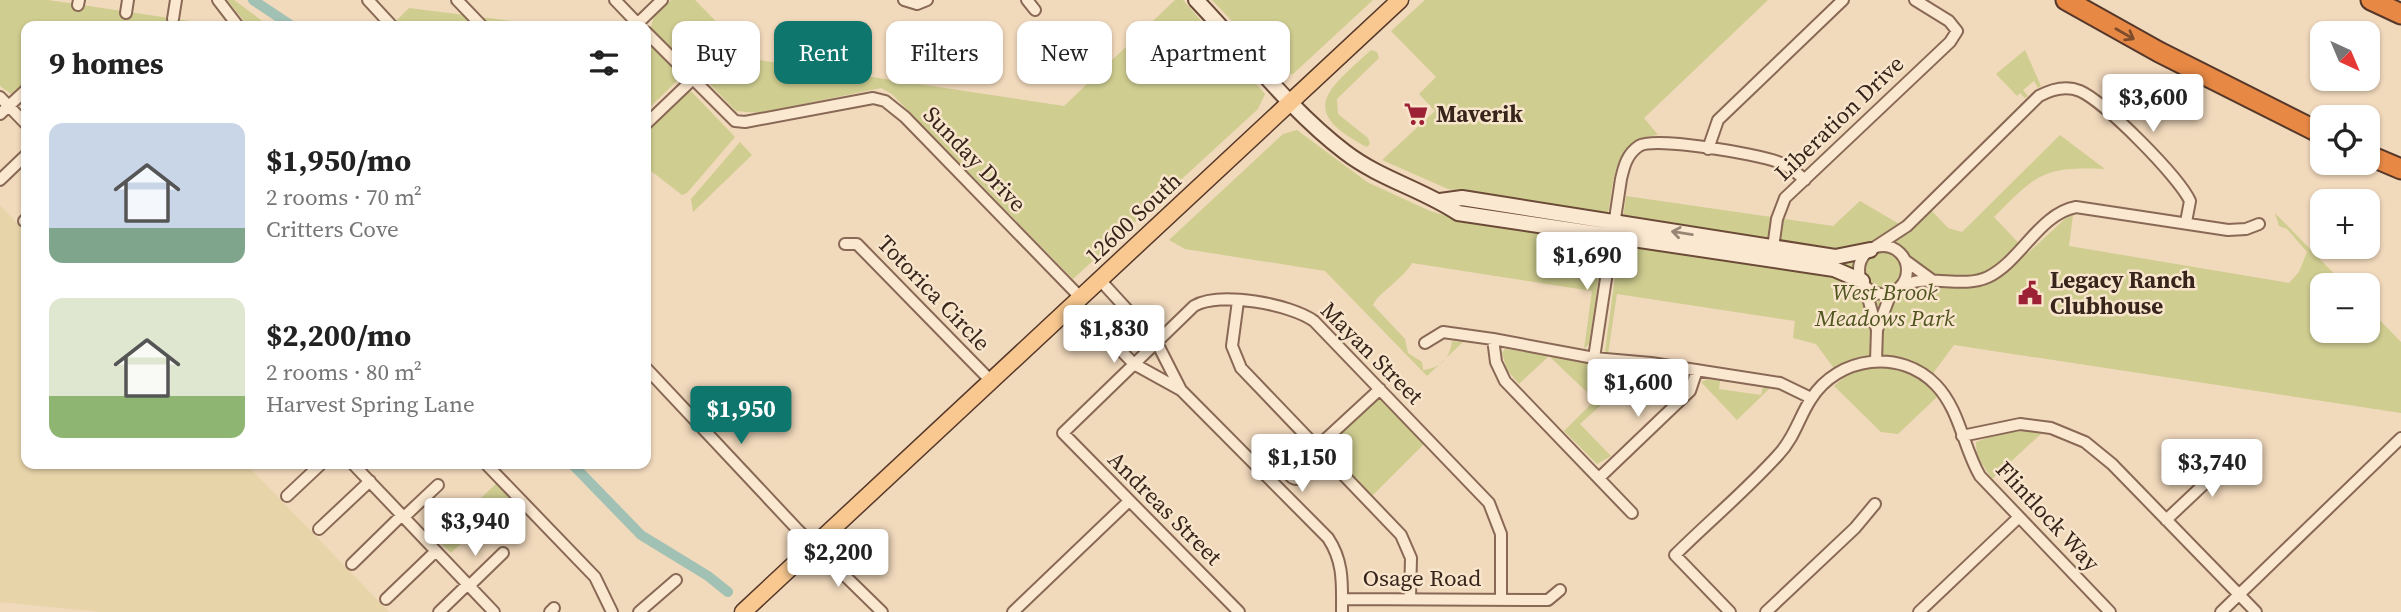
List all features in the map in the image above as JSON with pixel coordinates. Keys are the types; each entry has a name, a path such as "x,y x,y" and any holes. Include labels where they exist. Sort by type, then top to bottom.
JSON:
{"highway":[{"path":"2066,0 2159,52 2310,128"},
{"path":"2371,0 2401,14"},
{"path":"2380,160 2401,169"}],"main road":[{"name":"12600 South","path":"743,612 1400,0"}],"street":[{"path":"126,13 128,0"},
{"path":"173,19 176,0"},
{"path":"218,0 235,21"},
{"path":"368,0 387,21"},
{"path":"457,0 477,21"},
{"name":"Sunday Drive","path":"615,0 634,21"},
{"path":"645,21 662,0"},
{"path":"904,0 917,4 928,0"},
{"path":"1027,0 1035,9"},
{"path":"1196,0 1292,101 1346,153 1375,172 1440,201 1458,213 1835,257 1888,246 1932,280"},
{"path":"1708,149 1718,120 1843,0"},
{"name":"Liberation Drive","path":"1773,248 1779,210 1785,198 1950,42 1957,31 1949,21 1915,0"},
{"name":"Sunday Drive","path":"651,38 672,60"},
{"path":"651,119 688,84"},
{"name":"Sunday Drive","path":"696,84 722,112 740,122 861,98 885,102 905,117 1078,300"},
{"path":"1876,361 1877,330 1859,267 1872,249 1907,226 2029,105 2046,92 2063,88 2080,91 2108,110 2181,186 2190,201 2186,222"},
{"path":"0,114 21,95"},
{"path":"0,97 21,119"},
{"path":"1594,358 1612,229 1625,163 1640,146 1653,142 1780,162 1805,180"},
{"path":"0,180 21,160"},
{"path":"1612,229 1834,268 1876,293 1932,280 1971,282 1989,276 2005,265 2059,214 2070,208 2186,222 2228,230 2246,229 2259,224"},
{"path":"1877,330 1895,290 1907,276 1903,257 1907,226"},
{"name":"Totorica Circle","path":"845,244 857,244 990,380"},
{"path":"1100,280 1156,341 1181,390"},
{"name":"Mayan Street","path":"1063,433 1156,341 1202,302 1219,298 1300,311 1314,321 1489,503 1501,534 1501,599"},
{"path":"1078,300 1134,363 1181,390 1328,538 1338,554 1342,612"},
{"path":"1238,301 1232,346 1235,358 1241,368 1401,535 1411,558 1410,598"},
{"path":"1425,343 1443,332 1493,338 1594,358 1780,383 1811,398"},
{"path":"1493,338 1496,362 1505,381 1632,513"},
{"name":"Flintlock Way","path":"1730,612 1675,555 1779,455 1796,433 1811,398 1839,372 1876,361 1903,364 1922,372 1946,397 1968,456 1980,476 2110,612"},
{"path":"1599,478 1690,391 1698,370"},
{"path":"651,373 814,545 882,612"},
{"path":"1279,488 1290,476 1290,464 1303,464 1380,389"},
{"path":"1962,436 2020,425 2042,426 2069,434 2103,456 2256,612"},
{"name":"Andreas Street","path":"1063,433 1239,612"},
{"path":"2221,612 2401,438"},
{"path":"2166,520 2236,454"},
{"path":"287,496 316,469"},
{"path":"358,469 494,612"},
{"path":"491,469 595,577 612,612"},
{"path":"319,529 369,481"},
{"path":"352,564 438,485"},
{"path":"1013,612 1129,502"},
{"path":"1766,612 1855,528 1875,504"},
{"path":"1919,612 2018,518"},
{"path":"386,599 436,551"},
{"path":"439,612 503,554"},
{"path":"639,612 676,580"},
{"name":"Osage Road","path":"1342,599 1548,600 1560,590"}],"shaded area":[{"path":"0,205 21,228 21,469 251,469 389,612 101,612 0,602"}],"green space":[{"path":"0,0 48,0 190,21 21,21 21,87 11,94 0,86"},
{"path":"227,0 234,0 262,21 244,21"},
{"path":"671,0 695,0 716,21 672,21 672,53 651,32 654,16"},
{"path":"1175,0 1183,0 1201,21 1153,21"},
{"path":"1212,0 1373,0 1293,74 1290,74 1290,21 1232,21"},
{"path":"1425,0 1768,0 1644,118 1658,135 1644,138 1625,152 1615,172 1609,210 1604,215 1448,189 1382,160 1435,111 1419,94 1436,77 1391,31"},
{"path":"409,8 513,21 396,21"},
{"path":"651,43 672,67 674,84 651,106"},
{"path":"1126,47 1126,84 1256,84 1265,94 1258,109 1073,279 892,94 881,88 759,113 736,111 710,84 760,84 760,60 774,62 774,84 872,84 872,77 886,79 886,84 918,84 1064,106 1087,84 1112,84 1112,60"},
{"path":"1371,50 1377,52 1379,58 1337,99 1338,114 1368,138 1370,144 1367,147 1345,134 1332,122 1326,111 1326,100 1342,77"},
{"path":"2025,50 2041,86 2038,88 2034,81 2023,90 2028,96 2025,98 2020,93 2017,96 1996,74"},
{"path":"689,89 735,137 687,193 682,195 651,171 651,128"},
{"path":"1297,130 1367,182 1430,211 1454,218 1600,243 1602,257 1589,344 1584,349 1592,291 1412,263 1373,305 1405,339 1408,353 1422,362 1423,370 1439,365 1427,376 1325,271 1185,249 1169,240 1283,134"},
{"name":"West Brook Meadows Park","path":"2060,135 2105,169 2068,169 2042,176 2021,191 1994,217 2028,253 2065,219 2073,215 2069,246 2289,283 2299,272 2307,252 2287,229 2279,226 2275,213 2310,249 2310,259 2320,259 2333,273 2310,273 2310,343 2380,343 2380,320 2401,342 2401,413 1954,345 1934,372 1937,397 1898,434 1881,432 1834,386 1842,379 1816,344 1793,338 1795,321 1617,294 1608,354 1605,351 1626,196 1833,226 1860,201 1911,231 1931,210 1948,228 1962,232"},
{"path":"740,142 752,155 693,212 691,199"},
{"path":"1452,341 1463,342 1446,358"},
{"path":"1505,349 1548,353 1682,375 1686,382 1669,400 1640,370 1580,424 1611,456 1597,464 1564,431 1595,400 1549,356 1519,384 1507,370 1502,353"},
{"path":"1708,379 1720,381 1719,389 1761,395 1763,387 1770,388 1737,420 1701,382"},
{"path":"1377,398 1384,399 1426,442 1371,497 1328,453 1327,446"},
{"path":"2023,431 2042,433 1992,479 1977,456 1976,442 1997,434"},
{"path":"497,483 510,497 451,553 437,539"}],"waterway":[{"path":"253,0 284,21"},
{"path":"577,469 641,535 708,576 728,592"}],"place":[{"name":"Maverik","path":"1416,114"},
{"name":"Legacy Ranch Clubhouse","path":"2030,293"}]}
